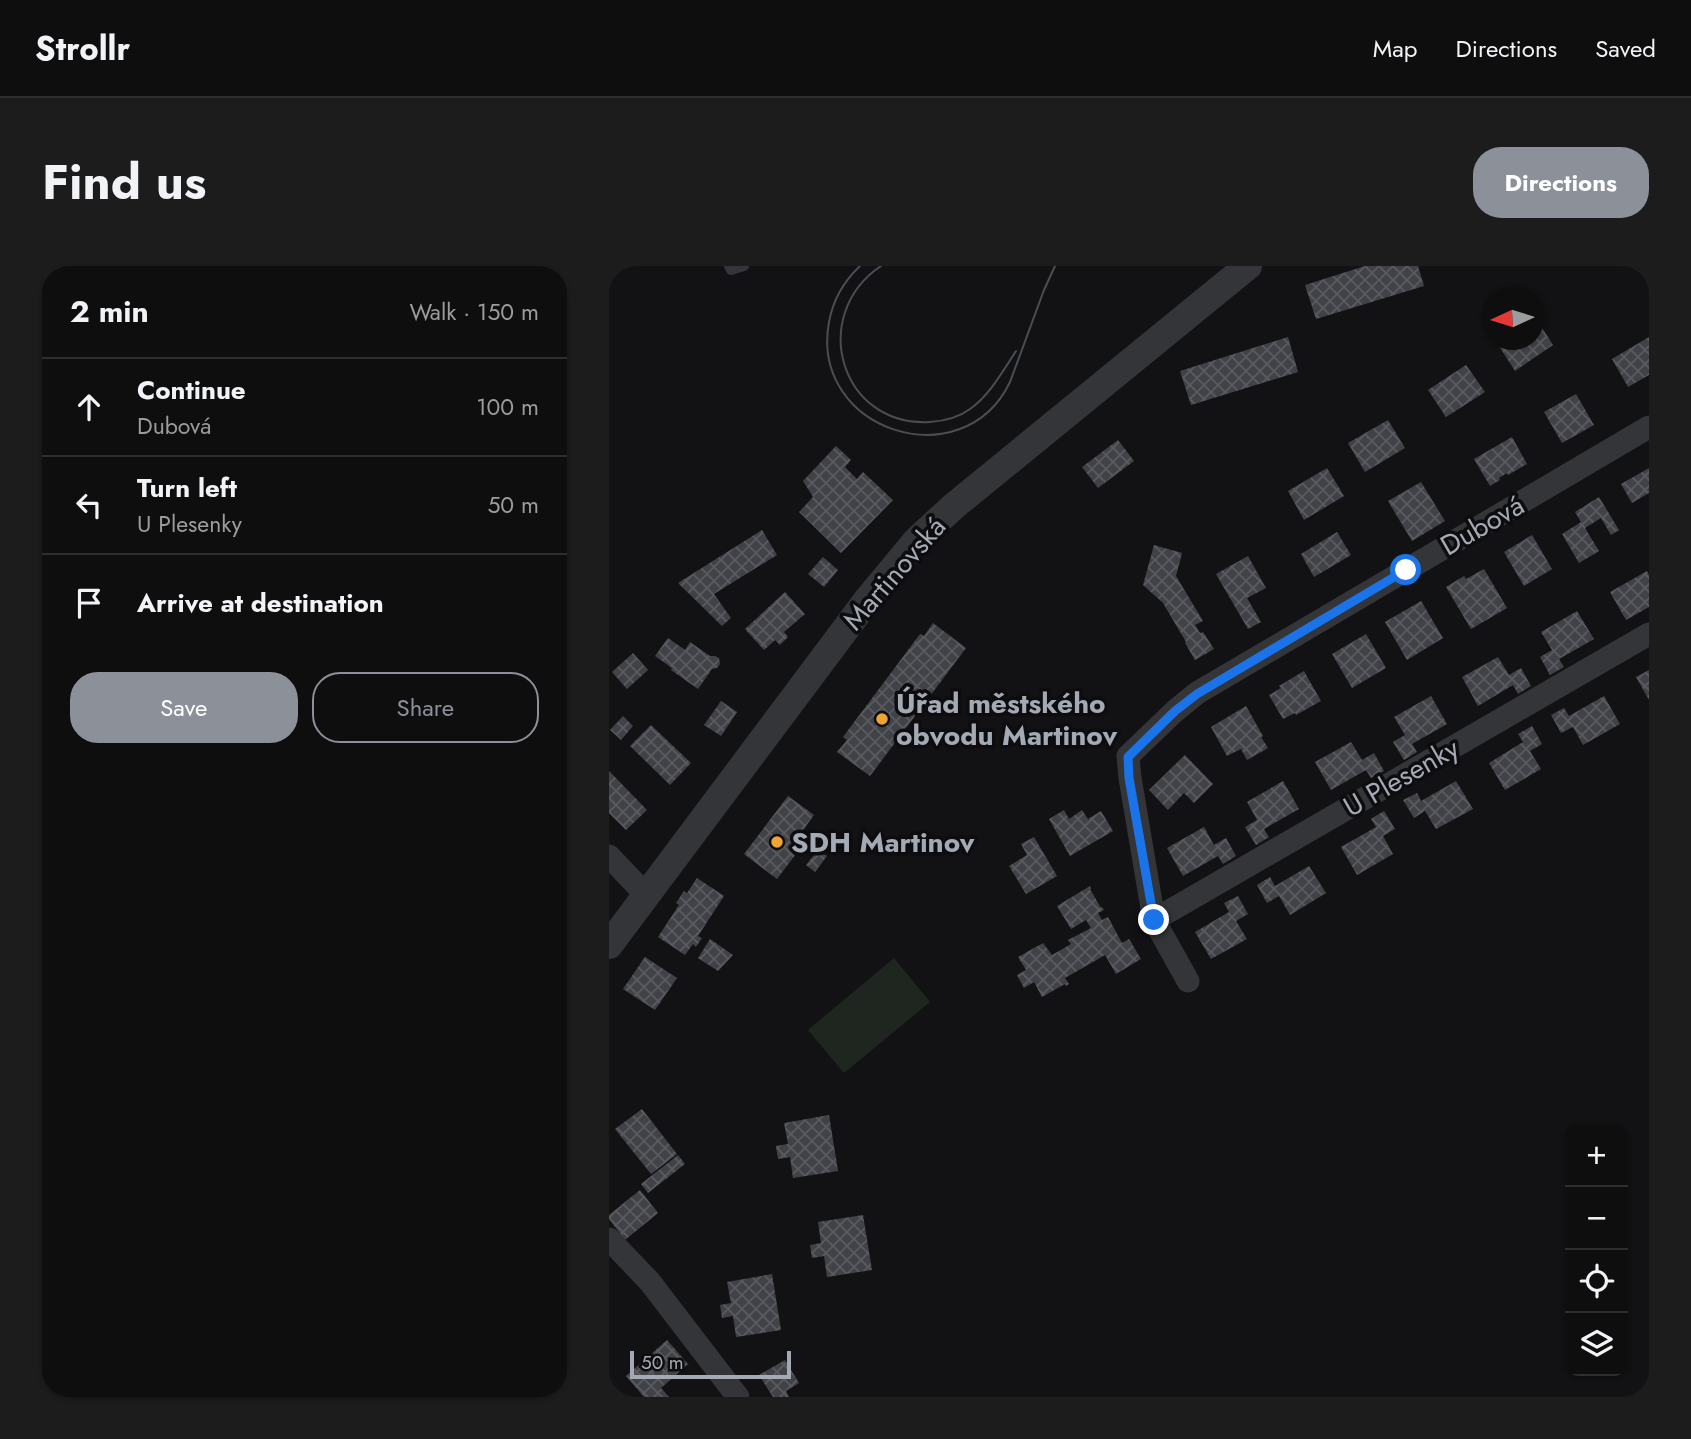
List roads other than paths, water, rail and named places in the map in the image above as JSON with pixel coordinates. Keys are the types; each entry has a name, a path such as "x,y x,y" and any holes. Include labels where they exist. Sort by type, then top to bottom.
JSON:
{"street":[{"name":"Martinovská","path":"609,945 849,623 917,540 954,506 1248,266"},
{"name":"Dubová","path":"1154,920 1129,778 1128,757 1175,711 1197,694 1649,427"},
{"name":"U Plesenky","path":"1154,920 1649,634"},
{"path":"609,856 647,896"},
{"path":"1154,920 1188,981"},
{"path":"609,1238 650,1282 738,1397"}],"lane":[{"path":"728,267 744,266"}],"tram line":[{"path":"860,266 844,285 833,306 829,322 829,360 842,391 865,415 894,430 927,435 959,429 988,412 1010,382 1055,266"},
{"path":"881,266 858,287 845,312 841,338 844,364 856,388 874,407 899,419 930,422 956,417 983,397 1016,351"}],"place":[{"name":"Úřad městského obvodu Martinov","path":"882,719"},
{"name":"SDH Martinov","path":"777,842"}]}
